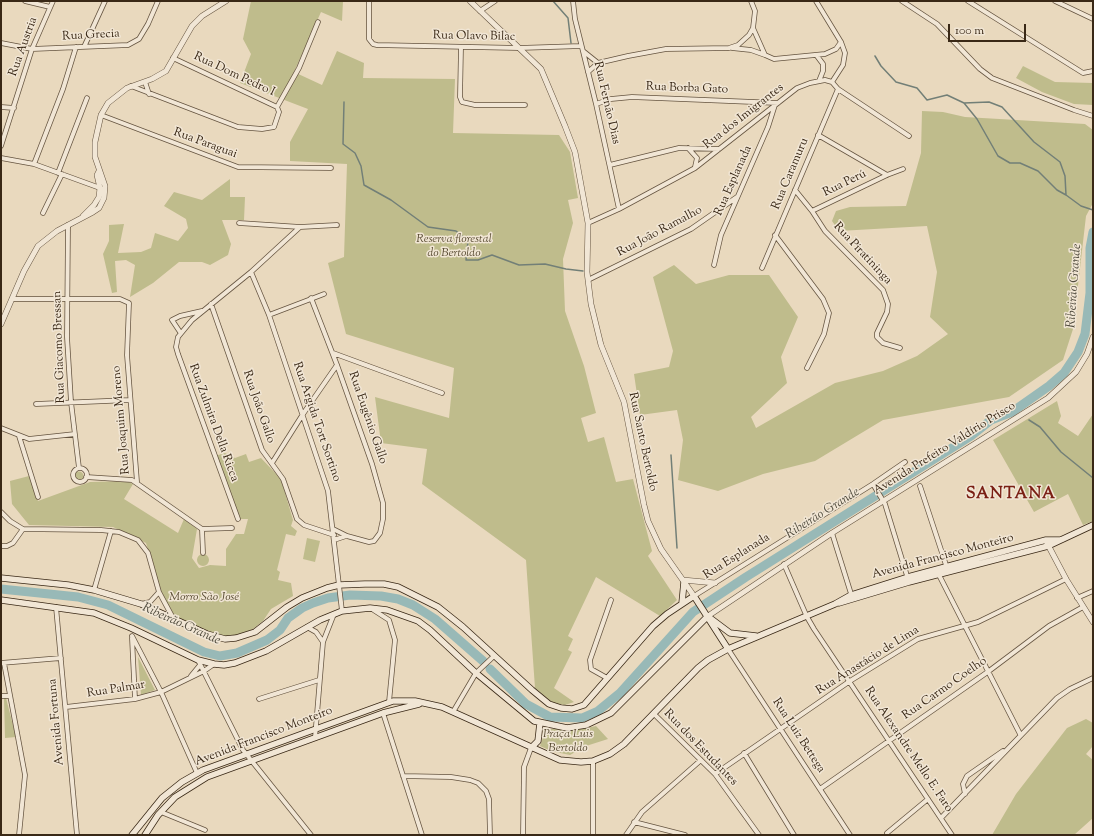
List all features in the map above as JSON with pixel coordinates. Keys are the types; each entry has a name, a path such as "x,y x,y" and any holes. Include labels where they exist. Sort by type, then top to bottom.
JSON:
{"main road":[{"name":"Avenida Francisco Monteiro","path":"132,835 162,798 182,782 197,773 388,702 403,700 426,703 453,712 560,760 581,762 593,761 610,754 624,744 698,668 708,660 728,649 852,597 908,579 1060,540 1093,525"},
{"path":"1,578 68,585 94,590 141,604 215,637 236,638 255,632 287,607 317,591 338,585 384,584 413,593 427,600 449,615 549,704 561,708 572,709 584,705 653,626 682,603 694,596"},
{"path":"682,603 684,581"},
{"name":"Rua Santo Bertoldo","path":"694,596 708,616"},
{"name":"Avenida Prefeito Valdírio Prisco","path":"1,600 82,610 104,617 199,662 214,664 235,663 252,657 334,614 342,608 370,608 387,610 418,620 525,715 540,723 573,728 595,722 612,713 708,616"},
{"path":"708,616 730,633 760,636"},
{"path":"708,616 728,649"},
{"name":"Avenida Francisco Monteiro","path":"144,835 160,812 175,797 196,783 251,761 383,713 406,706 426,703"},
{"path":"531,748 538,741 540,723"}],"street":[{"path":"25,1 50,7"},
{"name":"Rua Austria","path":"1,146 32,49 53,1"},
{"path":"84,47 105,1"},
{"name":"Rua Grecia","path":"1,43 32,49 128,45 139,39 148,24 158,1"},
{"path":"83,216 88,216 99,208 104,198 104,180 99,171 95,157 94,142 102,115 108,103 131,86 145,82 166,71 192,26 202,16 226,1"},
{"name":"Rua Olavo Bilac","path":"369,1 369,39 373,44 382,46 519,48 581,46"},
{"name":"Rua Santo Bertoldo","path":"470,1 541,69 575,152 588,223 588,280 600,345 624,402 648,521 661,549 694,596"},
{"path":"480,11 495,1"},
{"name":"Rua Fernão Dias","path":"573,1 575,19 610,165 618,209"},
{"path":"729,48 744,41 753,28 755,11 751,1"},
{"path":"816,1 844,48 845,58 832,82 838,89 909,136"},
{"path":"902,1 937,24 980,69 992,78 1093,116"},
{"path":"968,1 1083,73 1093,71"},
{"path":"1055,1 1093,19"},
{"path":"277,107 299,68 318,22"},
{"path":"753,28 765,55"},
{"path":"588,72 598,63 666,49 729,48 751,50 778,59 817,56 833,51 841,42"},
{"path":"34,164 63,88 76,47"},
{"path":"461,47 460,97 462,102 475,105 525,105"},
{"path":"583,51 598,63"},
{"path":"817,56 823,64 823,70 819,81"},
{"name":"Rua Dom Pedro I","path":"131,86 245,129 269,129 274,127 279,112 277,107 173,58"},
{"name":"Rua dos Imigrantes","path":"588,223 618,209 695,168 797,88 819,81 832,82"},
{"path":"145,82 149,94"},
{"name":"Rua Caramuru","path":"762,268 838,89"},
{"name":"Rua Borba Gato","path":"596,104 616,98 632,97 777,104"},
{"path":"43,213 60,174 87,98"},
{"name":"Rua Esplanada","path":"714,265 718,243 777,104"},
{"path":"1,107 14,108"},
{"name":"Rua Paraguai","path":"102,115 238,167 331,168"},
{"name":"Rua Perú","path":"818,135 887,175"},
{"path":"688,148 696,158 695,168"},
{"path":"610,165 657,153 688,148 720,149"},
{"path":"1,158 34,164 100,188"},
{"name":"Rua Perú","path":"812,211 887,175 903,169"},
{"path":"1,324 24,271 38,246 47,238 83,216 97,201 100,188 97,175 99,171"},
{"name":"Rua Piratininga","path":"795,190 812,211 825,231 883,290 888,304 877,337 883,343 900,348"},
{"name":"Rua João Ramalho","path":"588,280 691,230 737,196"},
{"path":"239,223 300,227 337,225"},
{"name":"Rua Giacomo Bressan","path":"68,225 67,337 71,402 79,468"},
{"path":"180,333 202,311 251,272 300,227"},
{"path":"775,235 823,299 829,313 824,334 807,368"},
{"name":"Rua Argida Tort Sortino","path":"251,272 269,315 328,491 334,529 338,585 342,608"},
{"path":"269,315 324,294"},
{"name":"Rua Eugênio Gallo","path":"311,298 333,353 380,488 383,518 380,533 377,539 369,542 346,536"},
{"path":"12,299 68,300"},
{"name":"Rua Joaquim Moreno","path":"68,300 120,299 127,301 129,305 126,344 137,464 137,482 202,529"},
{"name":"Rua João Gallo","path":"211,304 262,450 283,479 300,522 334,535"},
{"name":"Rua Zulmira Della Ricca","path":"202,311 180,316 172,320 180,333 176,347 238,518"},
{"name":"Avenida Prefeito Valdírio Prisco","path":"708,616 882,498 1048,398 1076,372 1087,354 1093,337"},
{"path":"333,353 442,393"},
{"path":"272,463 303,414 337,365"},
{"path":"36,404 130,400"},
{"path":"1,428 19,436 36,439 75,434"},
{"path":"19,436 38,497"},
{"name":"Avenida Prefeito Valdírio Prisco","path":"874,486 905,462"},
{"path":"86,477 85,471 79,468 73,473 74,480 80,482 86,477 128,479 137,482"},
{"path":"874,486 882,498 908,579"},
{"name":"Rua Esplanada","path":"694,596 874,486"},
{"path":"920,486 948,569"},
{"path":"1,512 10,521 23,529 111,531 131,536 144,546 148,554 159,592 173,619"},
{"path":"203,553 202,529 232,528"},
{"path":"1,546 6,546 13,543 23,529"},
{"path":"334,529 346,536"},
{"path":"94,590 111,531"},
{"path":"832,533 852,597"},
{"path":"334,540 346,536"},
{"path":"1047,543 1077,598 1093,622"},
{"name":"Rua Alexandre Mello E. Faro","path":"784,564 806,617 952,835"},
{"path":"937,572 1020,734"},
{"name":"Rua Anastácio de Lima","path":"715,774 850,681 918,639 966,627 1066,579"},
{"path":"684,581 714,583"},
{"path":"1077,598 1093,591"},
{"path":"141,604 150,602 159,592"},
{"path":"607,678 591,669 590,660 611,600"},
{"name":"Avenida Fortuna","path":"56,607 77,835"},
{"name":"Rua Carmo Coelho","path":"820,789 989,672 1049,626 1083,607"},
{"path":"370,608 389,620 395,640 388,702"},
{"path":"315,738 323,642 334,614"},
{"path":"307,627 316,632 323,642"},
{"path":"135,699 132,636 161,692 197,773"},
{"name":"Rua Luiz Bettega","path":"728,649 782,729 850,835"},
{"path":"453,712 476,673 494,656"},
{"path":"19,835 26,775 2,663 60,658"},
{"path":"199,662 246,754 311,835"},
{"name":"Rua Palmar","path":"190,678 199,662"},
{"name":"Rua Palmar","path":"66,707 135,699 161,692 204,671 214,664"},
{"path":"941,818 1020,734 1062,693 1093,678"},
{"path":"259,699 319,680"},
{"path":"1,696 10,696"},
{"path":"383,713 422,835"},
{"name":"Rua dos Estudantes","path":"654,714 715,774 759,835"},
{"path":"522,835 524,767 531,748"},
{"path":"965,794 963,784 967,776 1007,749"},
{"path":"744,753 794,835"},
{"path":"626,835 634,822 649,804 701,760"},
{"path":"593,761 593,835"},
{"path":"403,776 451,777 478,783 486,791 489,799 490,835"},
{"path":"887,832 928,799"},
{"path":"160,812 205,830"},
{"path":"634,822 668,833 685,835"}],"green space":[{"name":"Reserva florestal do Bertoldo","path":"251,1 343,1 342,21 321,12 294,72 322,85 337,51 364,63 363,78 455,79 453,133 559,135 570,152 578,198 568,200 573,223 563,259 565,311 584,366 596,413 581,418 588,442 604,437 616,482 633,479 652,551 648,556 677,600 660,616 596,577 568,636 573,639 568,650 572,652 554,688 574,702 565,705 553,703 535,688 526,560 422,484 427,449 381,443 375,397 449,418 454,368 346,334 328,263 344,257 347,164 290,161 290,142 308,109 240,83 251,54 243,39"},
{"path":"1023,66 1055,82 1093,83 1093,105 1074,104 1042,92 1016,78"},
{"path":"922,111 943,112 965,117 1085,124 1093,130 1093,203 1086,216 1073,329 1063,360 1009,397 883,420 815,461 763,474 718,491 678,480 683,440 677,410 640,415 634,374 669,367 673,351 653,277 674,265 696,284 729,275 769,275 798,317 781,357 787,383 751,417 756,428 835,383 883,371 917,356 948,334 930,317 937,272 927,226 839,231 832,221 836,211 850,207 906,206 921,153"},
{"path":"230,179 230,197 245,197 244,220 222,220 231,244 228,255 210,265 202,262 179,262 153,283 130,297 135,265 126,260 115,261 117,292 112,293 103,254 109,241 109,225 124,224 118,253 141,252 151,248 155,233 178,241 188,228 186,219 164,206 174,192 202,200"},
{"path":"1057,401 1061,416 1058,423 1078,436 1093,414 1093,521 1083,525 1068,494 1034,512 993,440"},
{"name":"Morro São José","path":"225,453 235,458 246,454 249,462 261,458 281,479 293,520 291,526 297,531 295,536 286,534 277,570 280,572 278,580 291,583 293,596 271,609 263,621 253,629 240,635 224,638 177,620 165,604 146,543 113,527 29,525 12,504 10,481 29,476 38,501 90,482 127,481 133,484 124,499 178,533 184,519 197,529 192,558 199,568 210,565 226,566 226,549 236,534 244,534 248,519 239,519 215,456"},
{"path":"79,471 84,476 79,481 74,476"},
{"path":"307,538 320,541 315,562 303,559"},
{"path":"203,554 207,556 209,560 207,564 203,566 199,564 197,560 199,556"},
{"path":"138,657 155,690 141,695"},
{"path":"4,698 6,698 16,737 5,738"},
{"path":"1086,719 1093,723 1093,746 1086,754 1093,760 1093,818 1074,835 992,835 1016,794 1067,728"},
{"name":"Praça Luis Bertoldo","path":"596,726 608,739 586,746 570,755 551,751 540,746 544,735 543,729 582,729"}],"waterway":[{"path":"553,1 568,18 571,43"},
{"path":"875,56 881,66 896,82 917,88 927,100 947,95 964,103 989,102 1002,107 1034,142 1060,162 1065,176 1066,195 1081,206 1093,210"},
{"path":"344,102 343,144 355,153 361,166 364,185 391,200 428,227 456,231 468,241 466,260 478,260 492,255 519,265 545,264 583,271"},
{"path":"964,103 977,119 998,156 1010,163 1020,163 1038,171 1057,190 1066,195"},
{"name":"Ribeirão Grande","path":"490,669 526,704 550,717 582,718 598,711 620,693 693,612 746,577 971,436 991,420 1012,412 1049,386 1064,373 1078,352 1085,334 1090,293 1090,248 1093,232"},
{"path":"1029,420 1040,427 1061,452 1093,478"},
{"path":"671,455 677,548"},
{"name":"Ribeirão Grande","path":"1,589 78,597 108,605 204,652 220,656 237,653 267,640 280,630 288,618 302,608 313,603 328,598 350,595 381,596 398,599 413,605 435,619 483,661"}],"district":[{"name":"SANTANA","path":"1011,495"}]}
